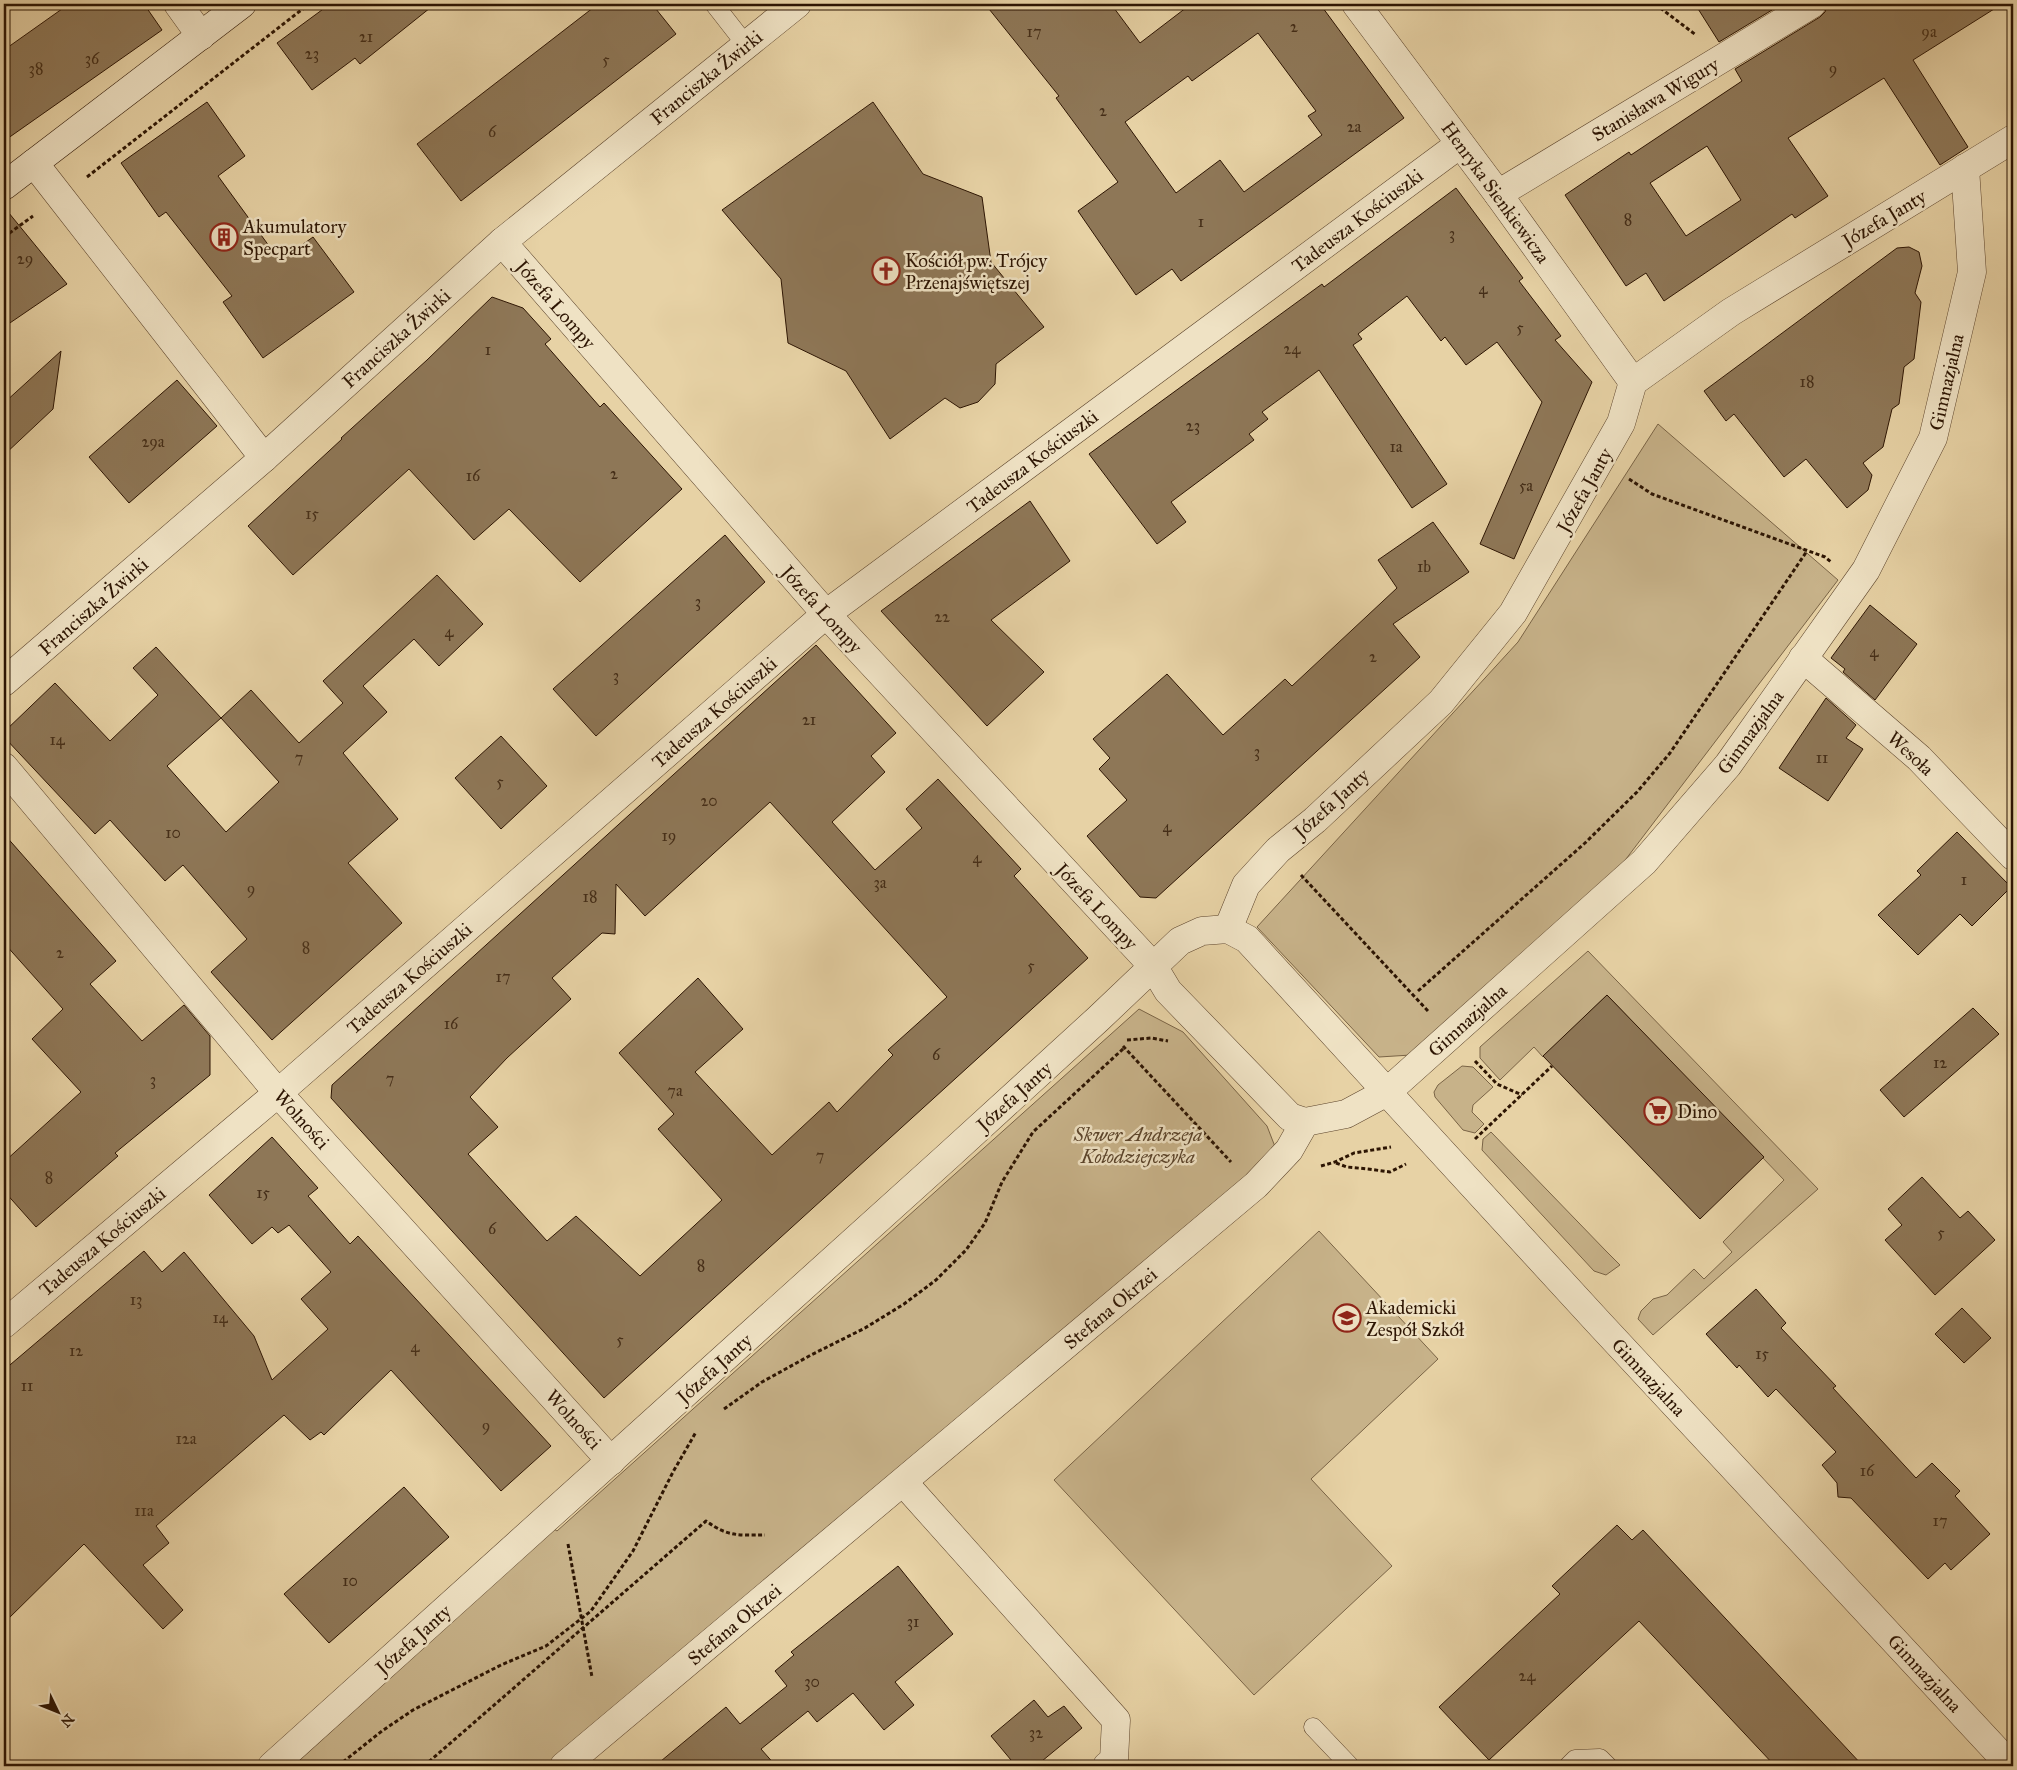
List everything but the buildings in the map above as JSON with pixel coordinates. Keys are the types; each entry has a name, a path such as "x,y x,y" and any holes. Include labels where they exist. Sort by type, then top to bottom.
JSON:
{"street":[{"path":"178,4 201,36"},
{"path":"4,186 242,4"},
{"name":"Franciszka Żwirki","path":"4,682 264,458 502,242 798,4"},
{"name":"Henryka Sienkiewicza","path":"1356,4 1498,194 1633,382"},
{"name":"Stanisława Wigury","path":"1498,194 1812,4"},
{"name":"Józefa Janty","path":"272,1766 1098,1019 1180,941 1202,931 1228,929 1246,885 1278,850 1315,820 1447,694 1513,613 1621,423 1633,382 1731,312 2013,139"},
{"name":"Tadeusza Kościuszki","path":"4,1324 278,1093 826,614 1460,144"},
{"path":"34,163 264,458"},
{"name":"Gimnazjalna","path":"1966,168 1972,272 1933,438 1866,570 1728,765 1644,862 1386,1092 1426,1151 2011,1766"},
{"name":"Józefa Lompy","path":"502,242 826,614 1153,966 1168,991 1290,1117 1304,1122"},
{"name":"Wesoła","path":"1803,658 1918,758 2013,856"},
{"name":"Wolności","path":"4,767 278,1093 611,1461"},
{"path":"1228,929 1246,939 1386,1092 1346,1114 1304,1122"},
{"name":"Stefana Okrzei","path":"564,1766 904,1483 1256,1185 1289,1150 1304,1122"},
{"path":"904,1483 1116,1720 1114,1760 1107,1766"}],"lane":[{"path":"714,4 746,45"},
{"path":"1312,1726 1350,1766"},
{"path":"1568,1766 1575,1759 1600,1758 1608,1766"}],"path":[{"path":"84,179 310,4"},
{"path":"1655,4 1724,57"},
{"path":"4,237 39,212"},
{"path":"1601,459 1652,494 1825,557 1858,581"},
{"path":"1418,991 1585,843 1636,792 1670,753 1807,550"},
{"path":"1278,850 1496,1084 1522,1095"},
{"path":"1119,1040 1124,1048 1225,1156 1256,1185"},
{"path":"723,1409 762,1382 865,1328 904,1304 936,1280 966,1250 985,1222 1002,1182 1033,1132 1124,1048"},
{"path":"1470,1144 1552,1066"},
{"path":"1399,1147 1426,1151 1390,1172 1347,1167 1335,1162 1354,1153 1381,1148 1399,1147"},
{"path":"338,1766 382,1731 413,1710 501,1665 546,1646 591,1611 633,1551 673,1472 697,1431"},
{"path":"561,1504 592,1676"},
{"path":"424,1766 706,1521 721,1532 741,1535 765,1535"}],"green space":[{"path":"1658,424 1838,580 1588,909 1411,1055 1379,1057 1257,927 1518,642"},
{"path":"1588,951 1818,1189 1653,1335 1638,1319 1641,1311 1653,1299 1667,1295 1694,1269 1704,1279 1732,1252 1723,1242 1784,1180 1607,995 1543,1057 1534,1047 1500,1080 1480,1058 1480,1047"},
{"name":"Skwer Andrzeja Kołodziejczyka","path":"1139,1009 1183,1032 1267,1126 1279,1157 549,1766 293,1766 554,1529 557,1531"},
{"path":"1462,1066 1473,1067 1493,1087 1473,1105 1472,1112 1484,1124 1475,1133 1463,1130 1435,1097 1434,1092 1438,1085"},
{"path":"1491,1132 1620,1265 1606,1275 1594,1271 1482,1150 1483,1139"},
{"path":"1319,1231 1438,1359 1311,1479 1392,1566 1254,1695 1054,1480"}],"place":[{"name":"Akumulatory Specpart","path":"224,237"},
{"name":"Kościół pw. Trójcy Przenajświętszej","path":"886,271"},
{"name":"Dino","path":"1658,1111"},
{"name":"Akademicki Zespół Szkół","path":"1347,1318"}]}
